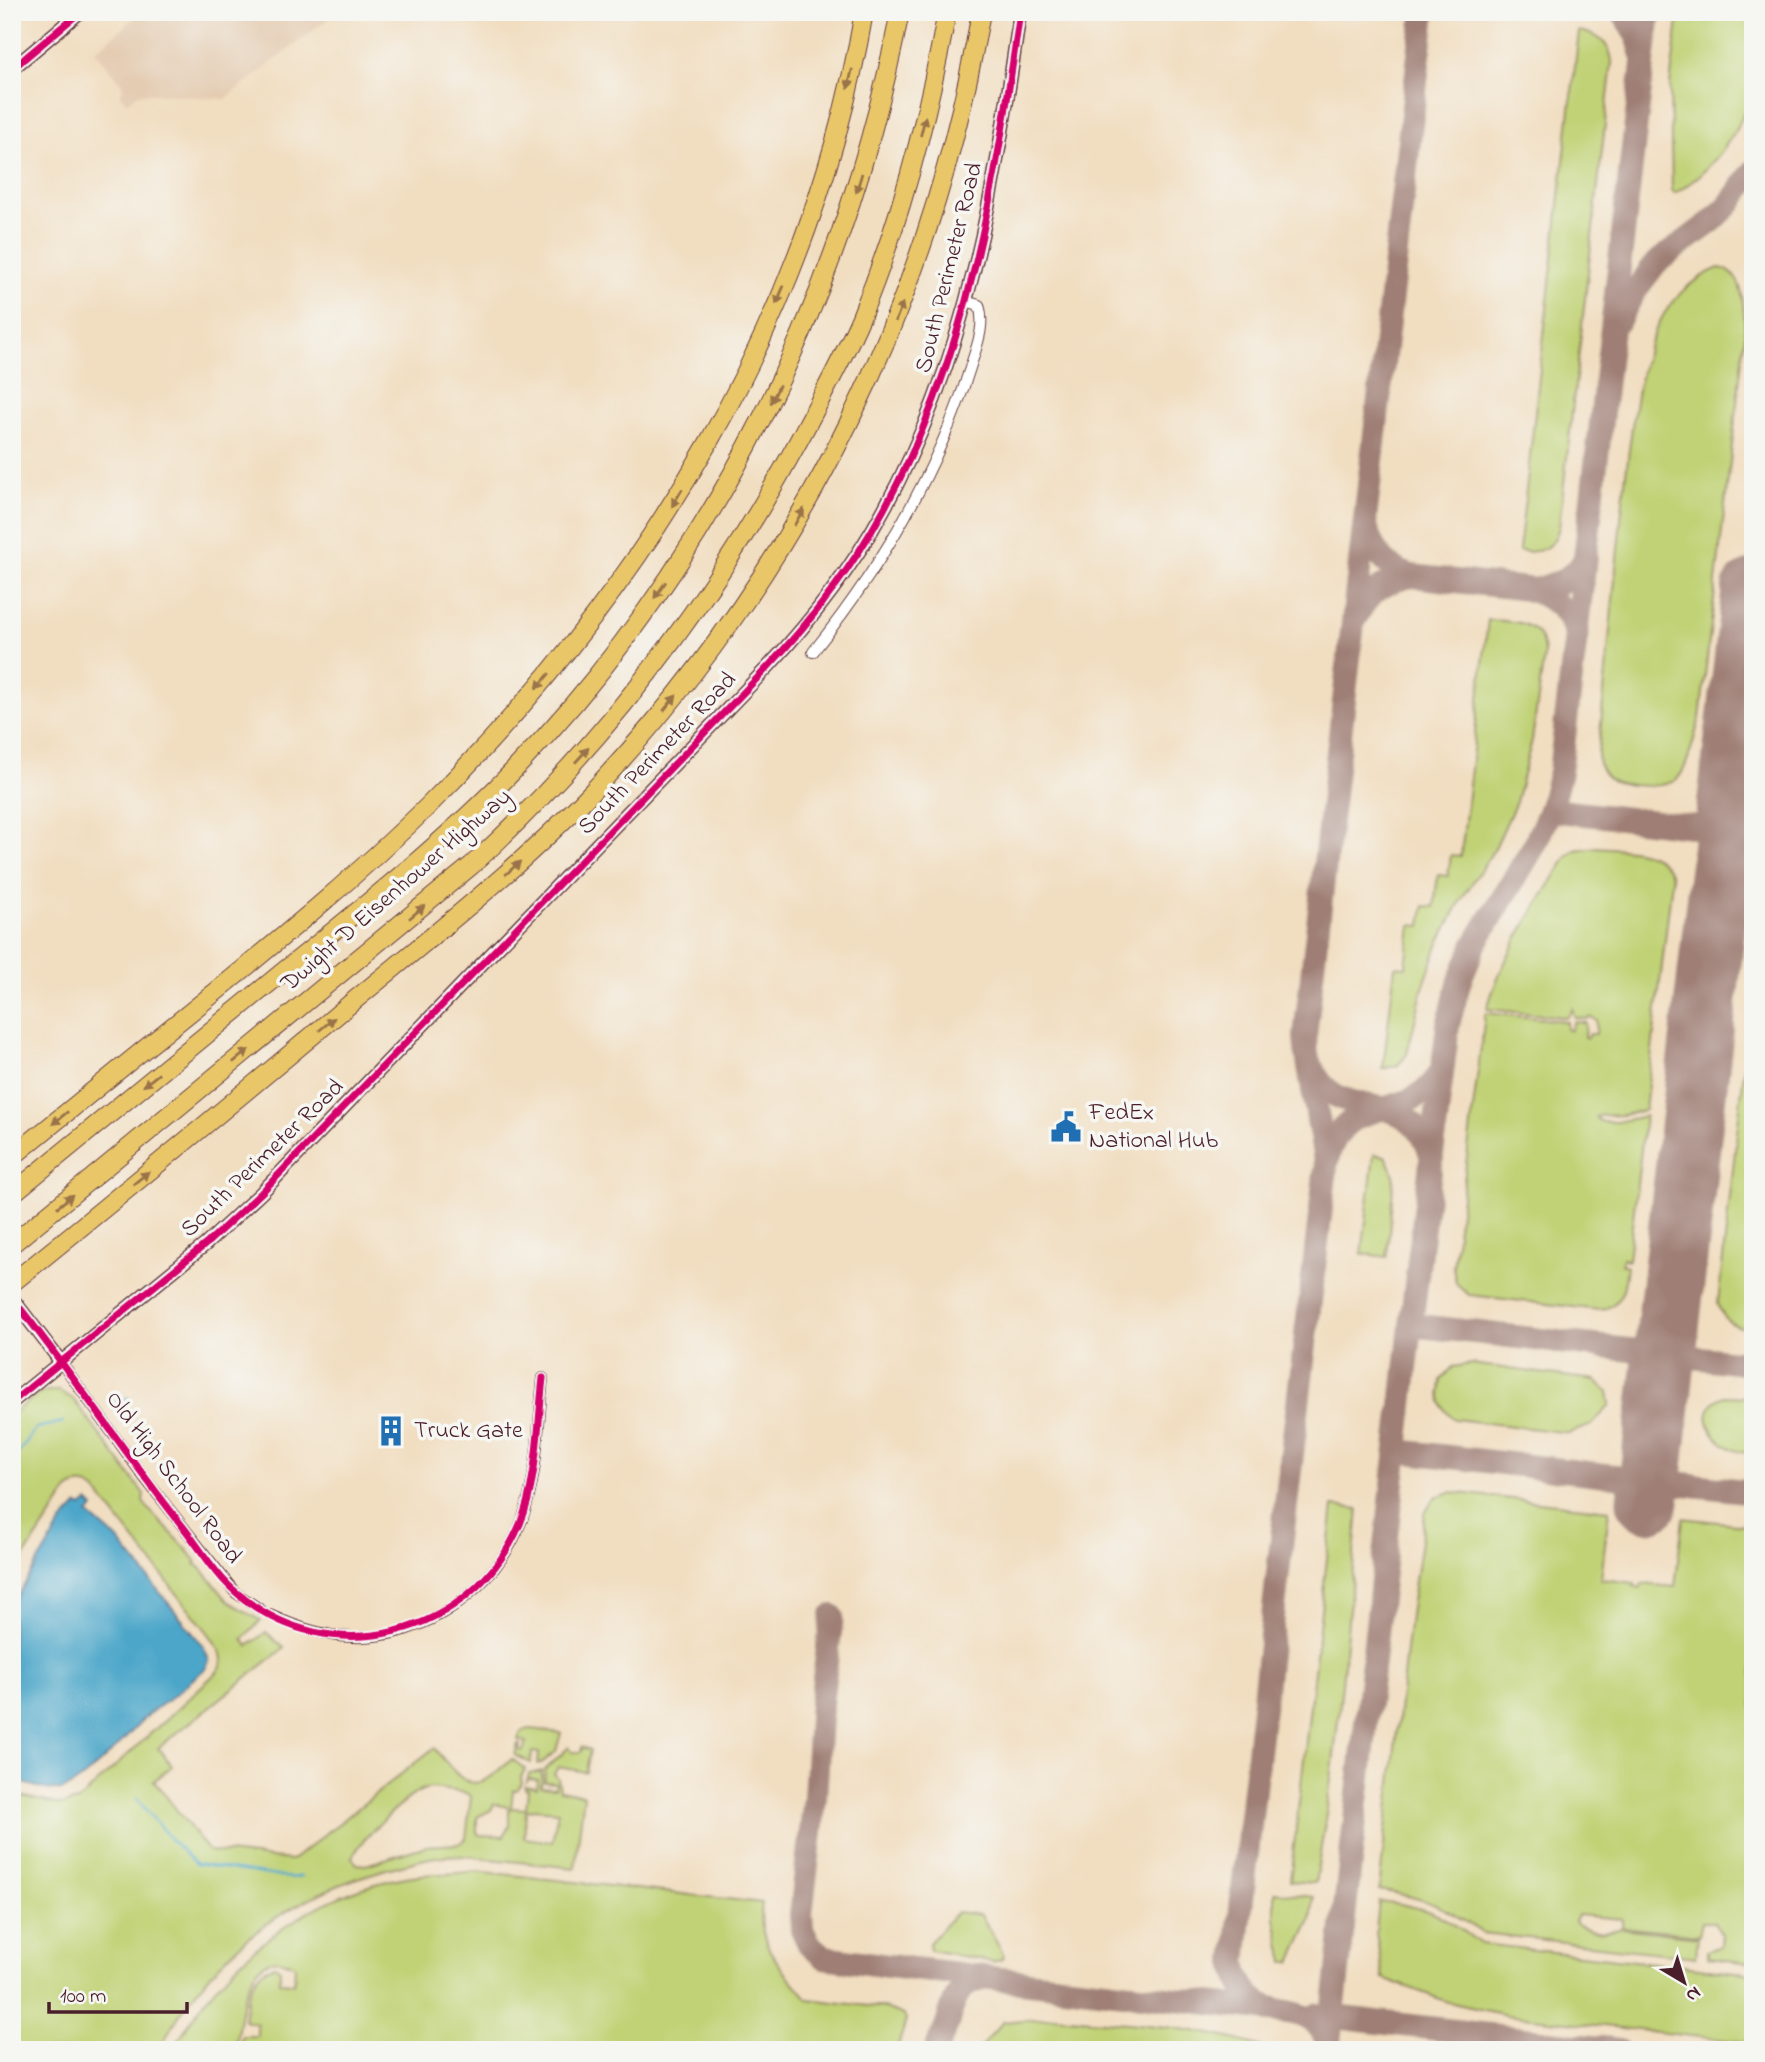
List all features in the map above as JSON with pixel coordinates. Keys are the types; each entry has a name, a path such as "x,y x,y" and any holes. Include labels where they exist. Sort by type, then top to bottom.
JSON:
{"highway":[{"path":"12,1157 285,935 354,875 427,807 486,745 591,623 675,501 721,420 760,341 788,278 825,173 864,12"},
{"name":"Dwight D Eisenhower Highway","path":"12,1194 458,826 537,745 624,639 709,515 749,446 782,380 830,266 856,191 884,89 900,12"},
{"name":"Dwight D Eisenhower Highway","path":"12,1244 472,865 577,761 652,671 747,533 807,425 860,317 919,143 947,12"},
{"path":"12,1283 257,1084 510,871 601,782 693,675 746,601 805,508 843,437 886,345 915,270 951,154 981,12"}],"street":[{"path":"12,69 80,12"},
{"name":"South Perimeter Road","path":"12,1402 206,1244 252,1201 800,633 851,564 904,470 940,385 986,220 1005,117 1020,12"},
{"path":"813,652 859,591 905,520 930,474 964,387 979,338 982,315 979,305 965,302"},
{"path":"15,1301 61,1362"},
{"name":"Old High School Road","path":"61,1362 144,1477 236,1593 266,1613 317,1632 354,1637 395,1632 424,1622 473,1592 503,1557 521,1523 528,1498 543,1378"}],"shaded area":[{"path":"142,12 337,12 225,99 148,93 139,94 127,103 120,95 122,84 95,51"}],"green space":[{"path":"1679,12 1753,12 1755,62 1752,89 1747,104 1724,149 1701,174 1675,193 1672,191 1670,86"},
{"path":"1579,31 1602,40 1609,49 1612,62 1559,527 1553,540 1545,548 1533,552 1519,551"},
{"path":"1719,268 1735,276 1739,284 1745,334 1700,718 1688,759 1677,779 1643,786 1623,783 1608,778 1603,773 1598,754 1625,482 1636,402 1645,360 1663,316 1675,299 1691,284"},
{"path":"1488,620 1526,625 1539,635 1543,644 1544,656 1532,740 1516,802 1495,848 1461,900 1438,945 1423,988 1407,1054 1398,1065 1383,1069 1395,966 1406,967 1411,925 1421,926 1424,906 1434,907 1438,875 1448,876 1451,855 1461,856"},
{"path":"1597,847 1631,850 1653,856 1662,861 1672,880 1645,1110 1596,1118 1600,1122 1617,1122 1645,1116 1628,1260 1623,1258 1621,1264 1627,1266 1624,1287 1614,1304 1600,1310 1469,1295 1456,1283 1453,1267 1485,1015 1565,1021 1567,1030 1570,1031 1574,1022 1586,1023 1585,1037 1596,1034 1597,1021 1591,1017 1575,1018 1572,1009 1568,1016 1563,1017 1487,1009 1511,950 1566,858 1575,850"},
{"path":"1753,990 1753,1329 1730,1322 1723,1315 1718,1303"},
{"path":"1374,1154 1385,1156 1394,1175 1387,1257 1362,1254"},
{"path":"1471,1364 1595,1380 1608,1392 1610,1405 1592,1425 1569,1433 1455,1419 1441,1402 1441,1380 1453,1367"},
{"path":"59,1391 73,1399 144,1494 143,1502 191,1554 197,1562 195,1564 228,1601 261,1621 243,1639 248,1646 266,1632 284,1648 158,1748 172,1766 154,1781 209,1851 294,1859 434,1748 454,1771 470,1782 487,1779 512,1759 525,1769 521,1777 522,1783 517,1790 513,1790 511,1808 526,1809 528,1790 525,1786 537,1788 538,1780 527,1781 529,1774 542,1771 541,1787 555,1788 556,1783 544,1782 545,1770 569,1747 572,1752 581,1752 582,1747 590,1750 586,1772 558,1767 554,1774 558,1778 560,1790 584,1795 575,1868 449,1855 366,1875 293,1907 261,1928 231,1953 204,1981 159,2050 12,2050 12,1794 61,1805 78,1801 218,1671 222,1661 220,1652 209,1634 95,1490 88,1486 78,1485 68,1490 12,1575 12,1414 38,1394","holes":["432,1788 471,1796 466,1839 458,1844 426,1846 366,1865 357,1864 353,1858 356,1851 372,1831 415,1794","494,1804 509,1809 509,1826 504,1836 479,1835 477,1817 491,1810","526,1811 558,1811 552,1842 524,1838"]},
{"path":"1724,1396 1753,1397 1753,1454 1733,1449 1711,1430 1708,1422 1710,1408"},
{"path":"1451,1492 1609,1510 1601,1579 1635,1583 1634,1586 1641,1588 1642,1584 1675,1587 1683,1518 1753,1526 1753,1963 1707,1958 1707,1951 1721,1946 1722,1934 1714,1922 1702,1922 1699,1935 1622,1927 1622,1919 1577,1915 1575,1922 1597,1931 1621,1928 1698,1937 1696,1957 1482,1933 1434,1904 1379,1890 1410,1615 1425,1513 1435,1497"},
{"path":"1333,1506 1358,1509 1335,1744 1315,1883 1290,1881"},
{"path":"525,1730 561,1733 556,1751 541,1764 538,1764 539,1753 532,1752 531,1763 515,1755 518,1744 519,1750 523,1751 526,1742 518,1740 520,1735"},
{"path":"476,1871 762,1903 761,1918 767,1945 780,1967 808,1999 885,2008 904,2015 906,2020 897,2050 239,2050 242,2036 257,2036 257,2024 244,2021 246,2004 255,1979 267,1968 275,1966 280,1970 280,1982 294,1983 295,1966 278,1960 265,1963 255,1972 248,1986 235,2050 173,2050 216,1987 273,1935 305,1914 339,1897 375,1884 412,1876"},
{"path":"1275,1892 1314,1897 1311,1920 1291,1962 1284,1962 1275,1918"},
{"path":"1379,1901 1436,1914 1481,1944 1753,1974 1753,2043 1506,2015 1448,2002 1383,1978 1376,1932"},
{"path":"957,1912 981,1915 1003,1954 1002,1959 993,1962 930,1950 929,1943"},
{"path":"1056,2017 1192,2031 1269,2050 978,2050 1003,2022"}],"water":[{"path":"88,1502 94,1508 88,1514 117,1539 203,1646 209,1660 206,1668 147,1715 80,1780 61,1790 49,1790 12,1780 12,1605 62,1522 78,1505 82,1507"}],"waterway":[{"path":"112,1404 129,1398"},
{"path":"12,1462 36,1428 63,1422"},
{"path":"137,1799 172,1841 196,1864 291,1878 301,1876"}],"taxiway":[{"path":"1278,2010 1261,2004 1248,1994 1235,1962 1326,1166 1305,1036 1424,12"},
{"path":"1623,12 1637,35 1642,52"},
{"path":"1329,2050 1411,1325 1448,1025 1460,980 1474,946 1534,846 1550,810 1560,772 1649,12"},
{"path":"1619,320 1634,292 1656,263 1711,222 1728,206 1753,172"},
{"path":"1366,524 1371,542 1381,557 1395,569 1412,576 1536,590 1563,581 1578,569 1586,558"},
{"path":"1356,617 1378,589 1412,576"},
{"path":"1530,590 1547,597 1561,608 1571,622 1577,639"},
{"path":"1550,810 1753,833"},
{"path":"1311,1066 1323,1086 1338,1097 1391,1111 1407,1119 1421,1133 1432,1158"},
{"path":"1326,1165 1334,1140 1346,1125 1361,1116 1413,1098 1429,1087 1442,1069"},
{"path":"1411,1325 1753,1364"},
{"path":"1398,1451 1753,1492"},
{"path":"832,1616 801,1914 802,1929 809,1944 824,1957 1288,2012 1315,2023 1324,2034 1329,2049"},
{"path":"936,2050 959,1992 970,1983 989,1978"},
{"path":"1317,2015 1619,2050"}],"runway":[{"path":"1648,1501 1753,591"}],"cycle path":[{"path":"12,69 80,12"},
{"path":"12,1402 206,1244 261,1193 767,668 830,593 883,511 912,453 937,393 957,331 989,205 1020,12"},
{"path":"12,1298 222,1578 237,1593 274,1618 314,1632 355,1636 396,1631 435,1616 469,1593 498,1562 526,1508 536,1452 543,1378"}],"place":[{"name":"FedEx National Hub","path":"1066,1127"},
{"name":"Truck Gate","path":"391,1431"}]}
